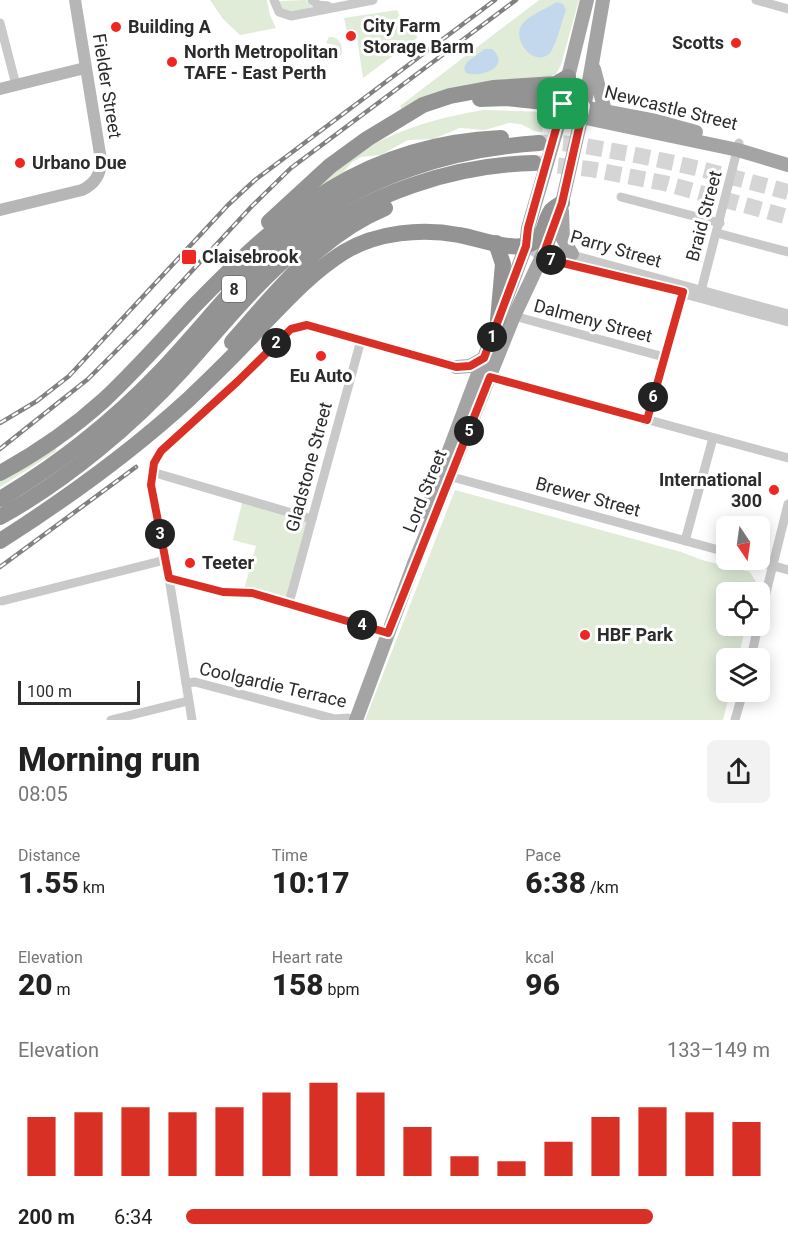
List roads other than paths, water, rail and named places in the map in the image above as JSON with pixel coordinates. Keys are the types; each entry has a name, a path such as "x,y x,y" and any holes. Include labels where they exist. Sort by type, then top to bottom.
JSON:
{"highway":[{"path":"0,473 70,428 103,401 195,306 253,237 330,166 367,139 423,105 450,96 493,88 556,84 568,77"},
{"path":"404,118 436,106 472,99 507,98 563,104"},
{"name":"8","path":"0,499 43,472 112,418 162,371 230,293 266,257 295,231 323,211 382,178 413,167 464,154 540,141 521,137 469,140 411,153 356,173 310,201 282,223 195,306"},
{"name":"8","path":"0,517 94,452 144,410 277,266 324,228 347,214 388,195 456,173 491,166 534,163"},
{"path":"126,453 213,363 306,260 326,243 378,211 455,184 491,166"},
{"path":"0,541 126,453 190,398 288,298 323,267 346,251 373,240 401,233 430,231 458,234 511,246 526,246 540,238 551,210 562,203"},
{"path":"496,243 502,264 506,318"}],"main road":[{"name":"Lord Street","path":"351,720 506,318 526,246 528,228 563,104 587,0"},
{"name":"Lord Street","path":"484,375 484,358 544,253 562,203 583,112 603,0"},
{"path":"593,60 605,111"},
{"name":"Newcastle Street","path":"563,104 583,112 788,157"},
{"name":"Newcastle Street","path":"583,112 605,111 656,121 788,165"},
{"path":"562,203 563,239 572,254"},
{"path":"456,367 470,366 484,358"}],"street":[{"name":"Fielder Street","path":"0,210 82,190 97,178 101,159 75,0"},
{"path":"274,0 279,12 288,16 373,0"},
{"path":"312,0 320,6 335,6"},
{"path":"756,0 788,9"},
{"path":"0,23 16,85"},
{"path":"0,89 85,68"},
{"name":"Braid Street","path":"700,294 738,147"},
{"path":"621,197 788,252"},
{"name":"Parry Street","path":"526,246 683,292 788,314"},
{"name":"Parry Street","path":"544,253 572,254 788,322"},
{"path":"647,420 683,292"},
{"name":"Dalmeny Street","path":"506,318 664,357"},
{"path":"192,720 151,485 154,463 161,451 291,329 307,325 788,458"},
{"name":"Gladstone Street","path":"289,603 361,340"},
{"path":"685,541 712,438"},
{"path":"152,472 312,519"},
{"name":"Brewer Street","path":"446,475 716,549"},
{"path":"768,582 788,504"},
{"path":"2,601 165,560"},
{"path":"771,566 788,570"},
{"path":"169,578 223,592 252,593 384,632"},
{"name":"Coolgardie Terrace","path":"186,683 195,682 335,719 351,720"},
{"path":"111,720 188,701"},
{"path":"735,720 740,702"}],"water":[{"path":"557,2 563,4 566,10 552,51 543,57 531,55 522,44 519,32 521,26 533,15"},
{"path":"485,49 492,49 497,55 497,66 479,74 466,73 464,68 467,62"}],"tunnel":[{"path":"539,143 576,145 635,155 701,169 788,192"},
{"path":"534,163 590,169 664,183 788,217"}],"railway":[{"path":"0,423 37,401 69,376 228,205 255,180 495,0"},
{"path":"0,449 88,379 291,168 516,0"},
{"path":"0,567 136,467"}],"place":[{"name":"Building A","path":"116,27"},
{"name":"City Farm Storage Barm","path":"351,36"},
{"name":"Scotts","path":"736,43"},
{"name":"North Metropolitan TAFE - East Perth","path":"172,62"},
{"name":"Urbano Due","path":"20,163"},
{"name":"Claisebrook","path":"189,257"},
{"name":"Eu Auto","path":"321,356"},
{"name":"International 300","path":"774,490"},
{"name":"Teeter","path":"190,563"},
{"name":"HBF Park","path":"585,635"}]}
